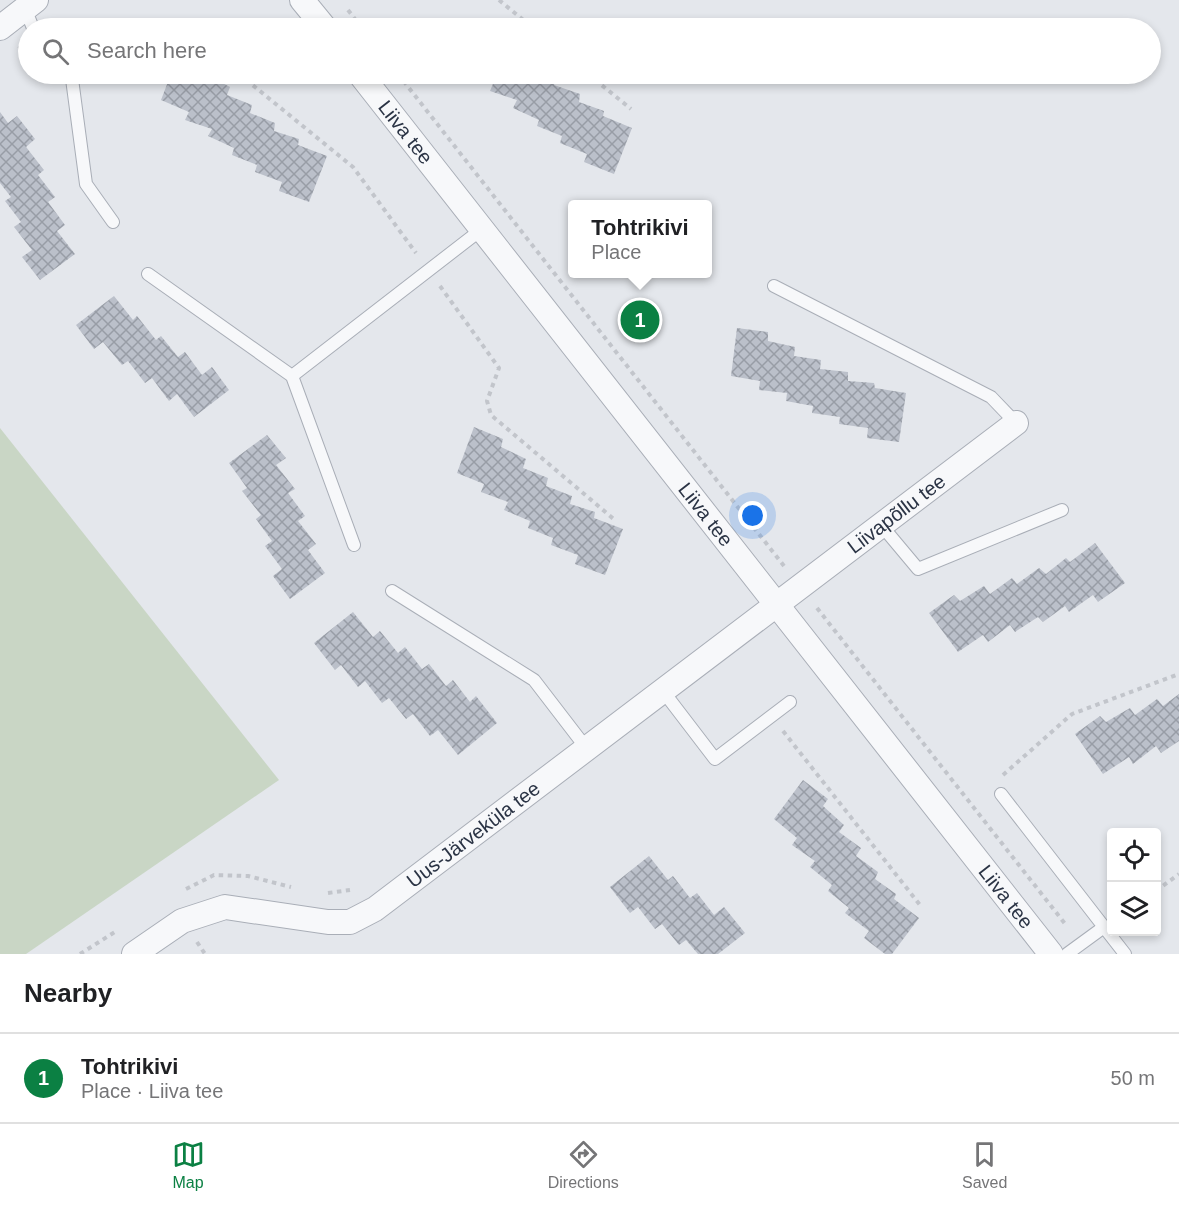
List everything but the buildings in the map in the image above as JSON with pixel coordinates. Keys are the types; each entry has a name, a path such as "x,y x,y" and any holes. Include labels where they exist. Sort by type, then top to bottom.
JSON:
{"street":[{"path":"302,0 317,18"},
{"path":"0,28 28,9"},
{"name":"Liiva tee","path":"368,84 1051,954"},
{"name":"Liivapõllu tee","path":"777,605 1016,423"},
{"name":"Uus-Järveküla tee","path":"134,954 182,921 225,907 328,922 350,922 375,909 777,605"}],"lane":[{"path":"73,84 86,184 112,222"},
{"path":"292,376 482,229"},
{"path":"148,274 292,376 354,544"},
{"path":"774,286 992,397 1016,423"},
{"path":"882,526 918,569 1062,510"},
{"path":"392,591 534,680 587,749"},
{"path":"663,692 715,759 790,702"},
{"path":"1001,794 1125,954"},
{"path":"1067,954 1104,927"}],"path":[{"path":"499,0 521,18"},
{"path":"346,7 354,18"},
{"path":"251,84 353,167 429,270 499,368 487,401 491,415 616,521"},
{"path":"406,84 1081,944"},
{"path":"600,84 631,109"},
{"path":"1001,794 994,783 1072,714 1179,674"},
{"path":"771,716 920,905"},
{"path":"1161,887 1179,873"},
{"path":"177,894 214,875 248,876 297,889"},
{"path":"324,893 359,888"},
{"path":"80,954 128,924"}],"green space":[{"path":"0,428 279,780 26,954 0,954"}],"place":[{"name":"Tohtrikivi","path":"640,320"}]}
